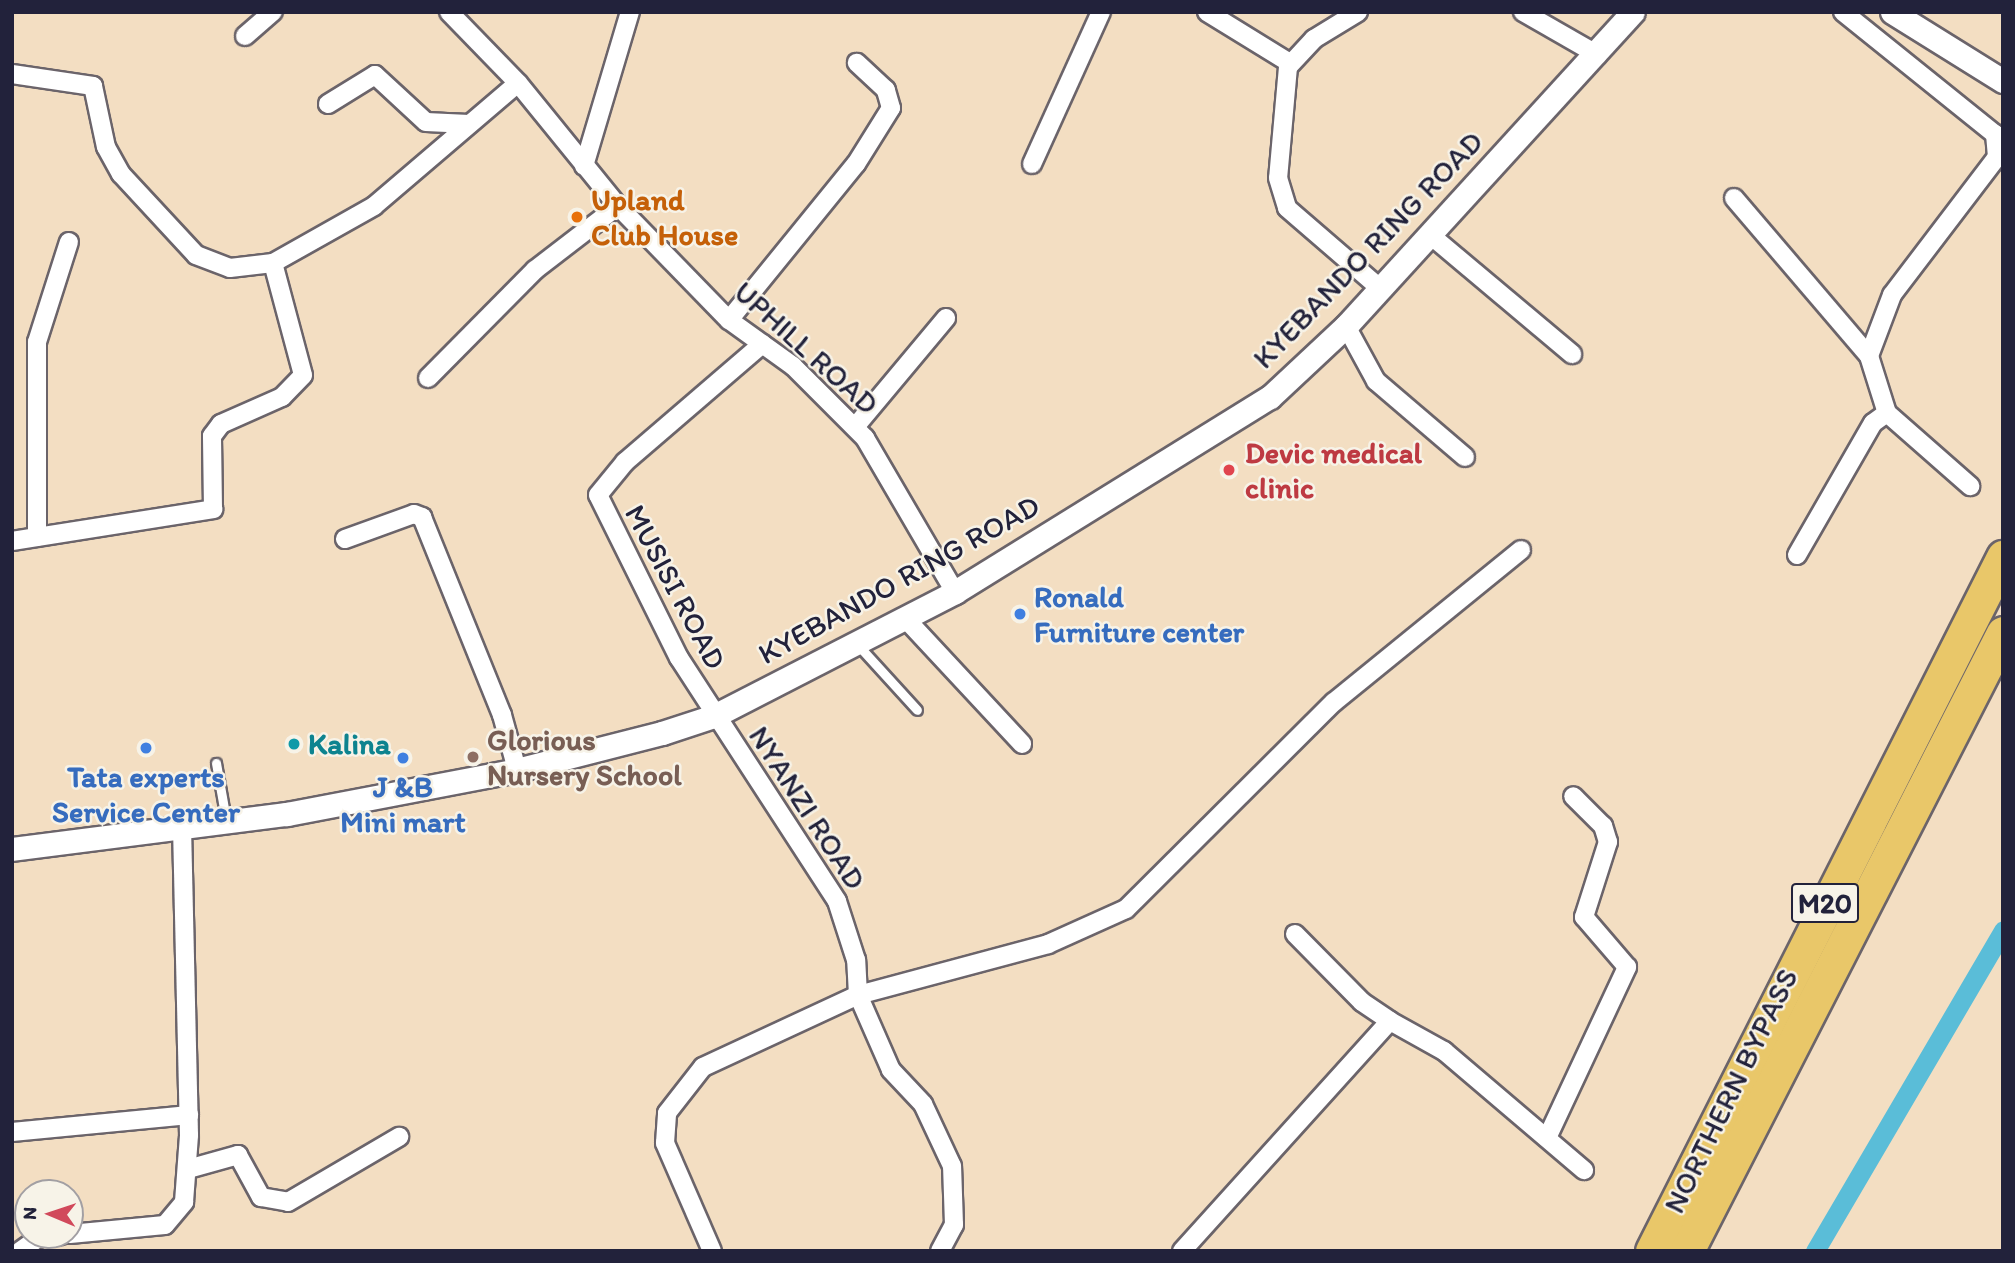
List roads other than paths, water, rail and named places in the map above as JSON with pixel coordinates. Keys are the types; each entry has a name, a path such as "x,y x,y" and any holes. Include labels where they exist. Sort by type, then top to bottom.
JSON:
{"highway":[{"name":"NORTHERN BYPASS","path":"1652,1251 2003,557"},
{"name":"NORTHERN BYPASS","path":"1687,1251 2003,633"}],"street":[{"path":"245,36 273,12"},
{"name":"UPHILL ROAD","path":"449,12 519,83 618,206 729,320 762,344 855,427 955,592"},
{"path":"584,166 630,12"},
{"path":"1032,164 1101,12"},
{"path":"1206,12 1290,62"},
{"path":"1358,12 1290,62 1281,103 1283,201 1381,289"},
{"path":"1523,12 1598,55"},
{"name":"KYEBANDO RING ROAD","path":"12,849 226,820 517,770 714,716 857,643 955,592 1270,397 1346,326 1381,289 1429,234 1598,55 1633,12"},
{"path":"1843,12 1987,125 1998,144 1997,157 1892,295 1869,356"},
{"path":"1892,12 2003,81"},
{"path":"729,320 856,163 891,108 886,90 857,63"},
{"path":"12,74 93,86 111,159 196,256 230,268 273,263 373,206 519,83"},
{"path":"328,104 375,75 426,122 468,124"},
{"path":"1734,198 1869,356 1887,413 1970,486"},
{"path":"428,378 535,270 618,206"},
{"path":"1429,234 1572,354"},
{"path":"37,537 37,342 69,242"},
{"path":"12,541 213,509 212,436 221,424 282,397 303,375 273,263"},
{"path":"855,427 946,318"},
{"path":"1346,326 1376,381 1465,457"},
{"name":"MUSISI ROAD","path":"714,716 598,495 625,462 762,344"},
{"path":"1797,555 1873,423 1887,413"},
{"path":"345,539 414,513 422,517 502,715 517,770"},
{"path":"712,1251 665,1143 667,1113 703,1067 858,995 1048,944 1126,909 1334,702 1521,550"},
{"path":"905,618 1022,744"},
{"name":"NYANZI ROAD","path":"714,716 838,901 856,960 858,995"},
{"path":"1547,1138 1627,968 1584,917 1608,842 1603,826 1573,796"},
{"path":"84,1233 165,1225 184,1202 189,1115 182,825"},
{"path":"1295,934 1362,1002 1444,1051 1584,1170"},
{"path":"858,995 891,1070 923,1104 952,1166 954,1225 940,1251"},
{"path":"1182,1251 1390,1021"},
{"path":"12,1132 189,1115"},
{"path":"188,1169 237,1155 261,1197 288,1202 399,1137"}],"lane":[{"path":"857,643 917,710"},
{"path":"216,763 226,820"}],"waterway":[{"path":"1815,1251 2003,930"}],"place":[{"name":"Upland Club House","path":"577,217"},
{"name":"Devic medical clinic","path":"1229,470"},
{"name":"Ronald Furniture center","path":"1020,614"},
{"name":"Kalina","path":"294,744"},
{"name":"Tata experts Service Center","path":"146,748"},
{"name":"Glorious Nursery School","path":"473,757"},
{"name":"J &B Mini mart","path":"403,758"}]}
